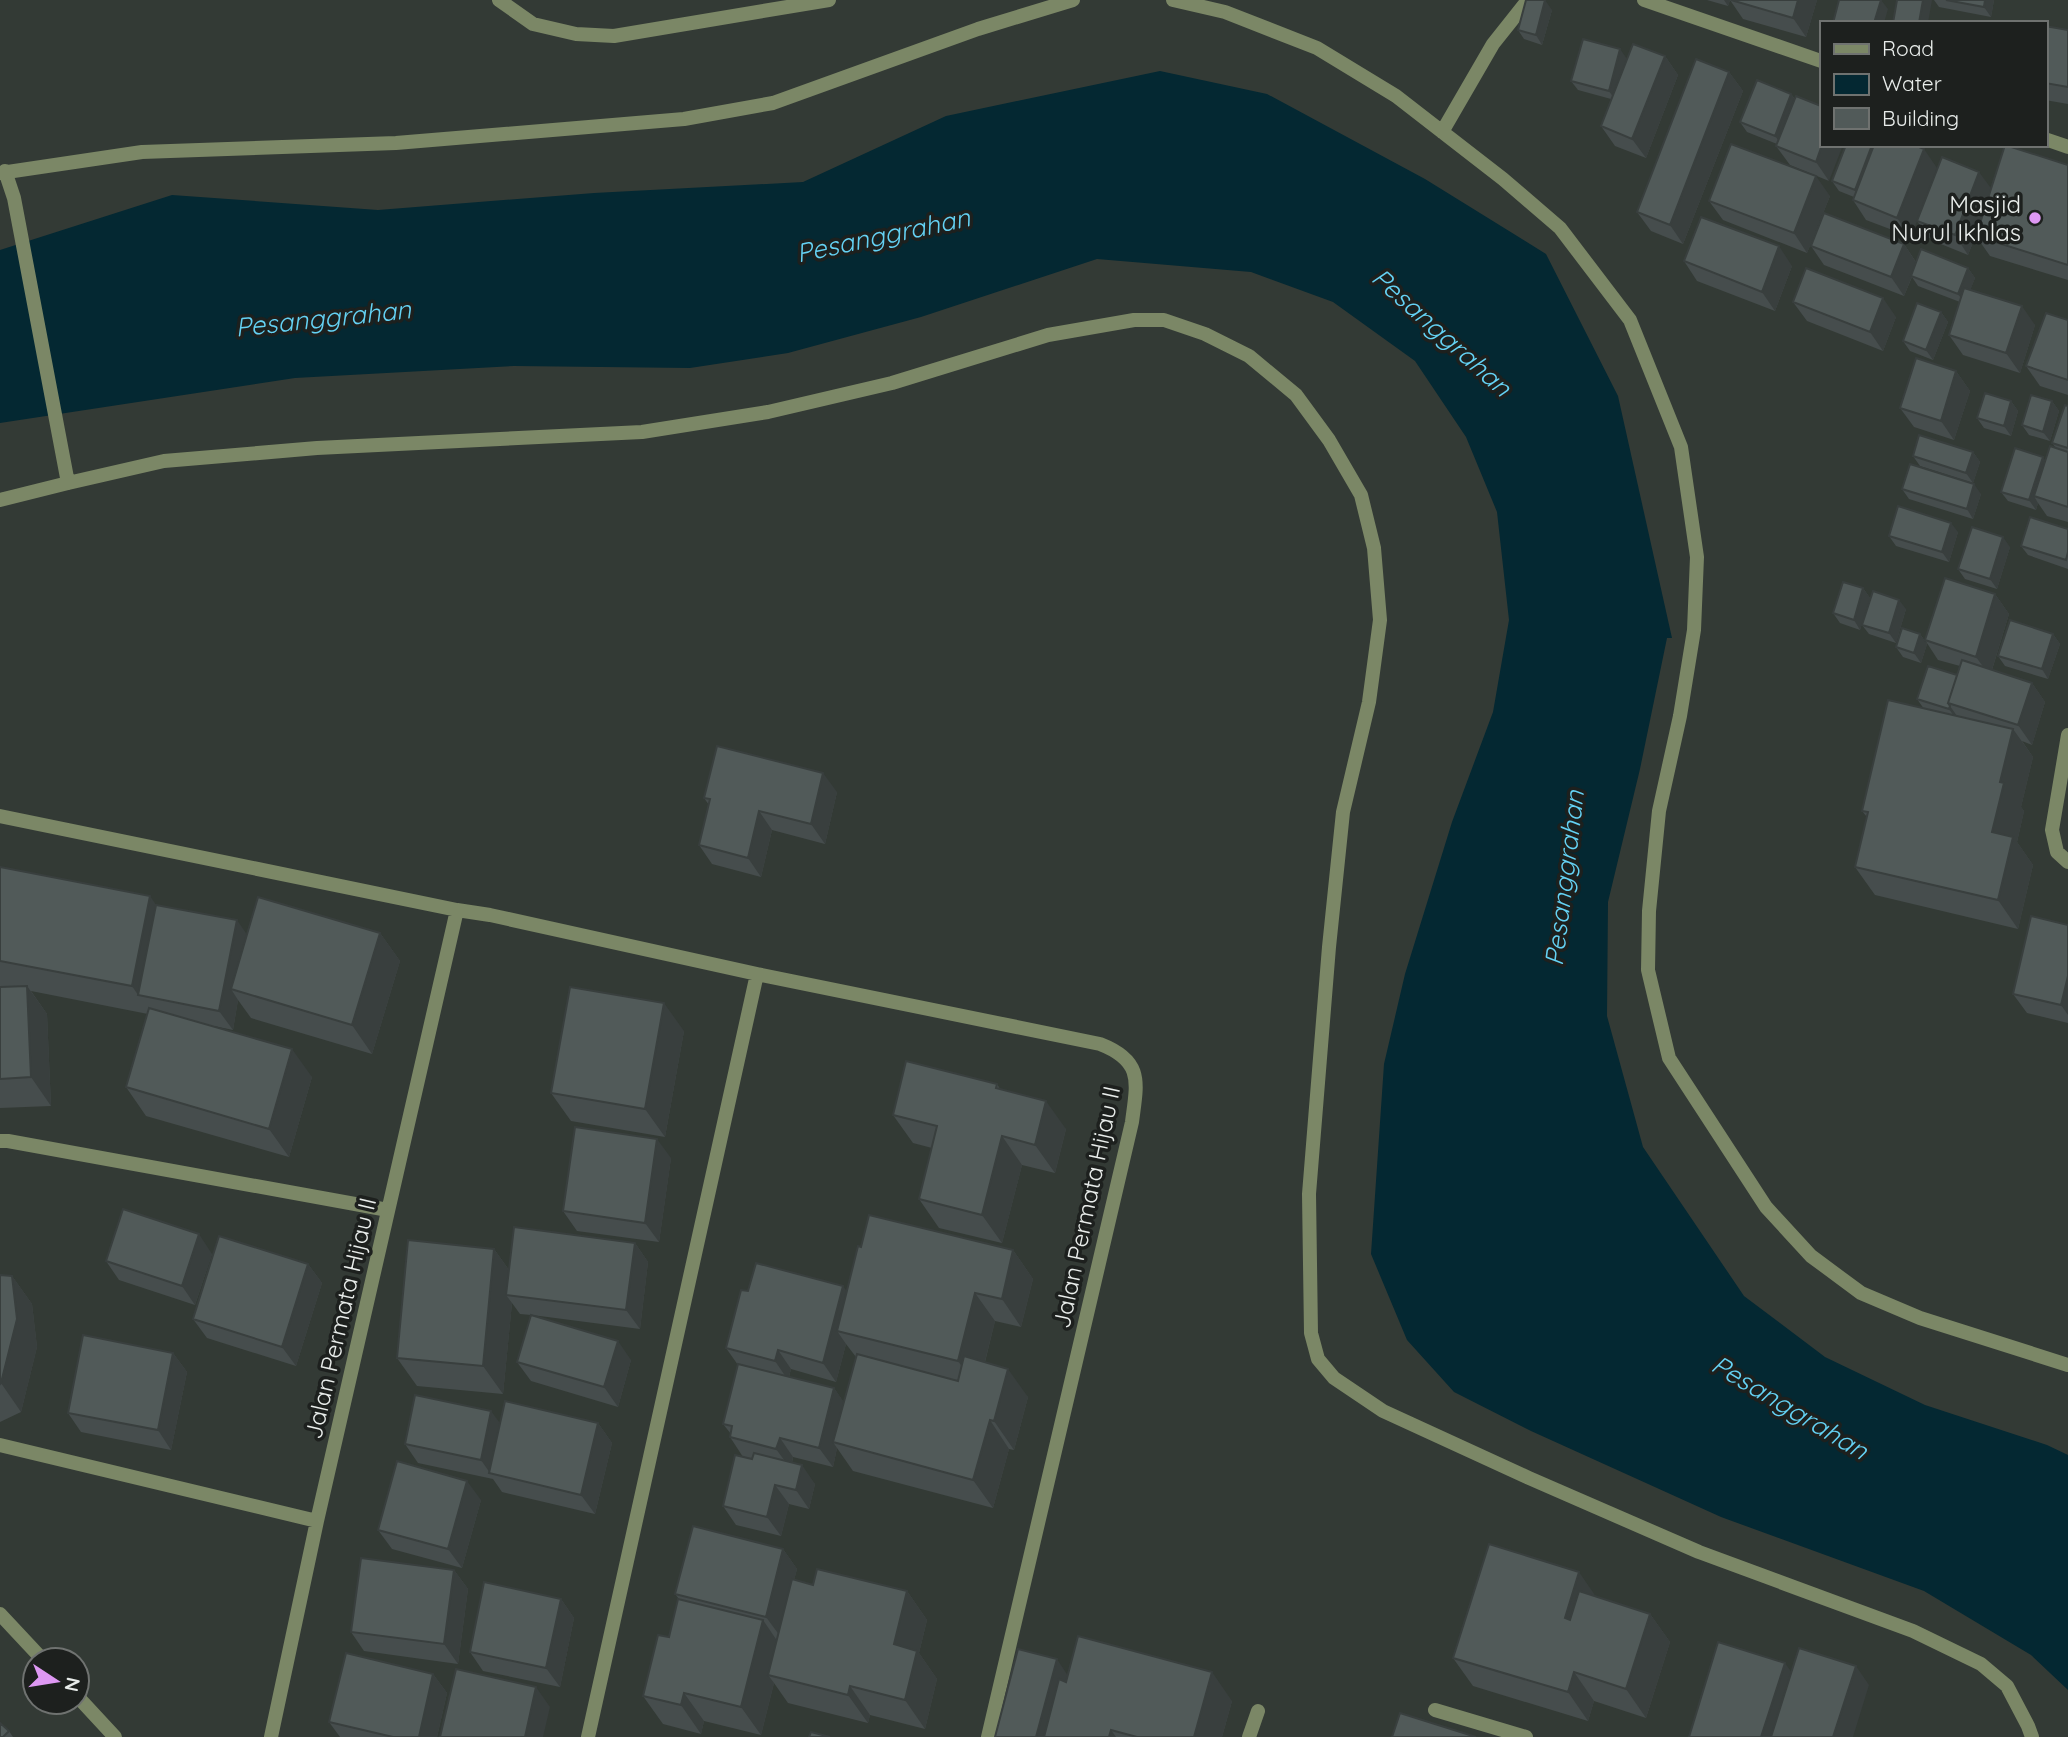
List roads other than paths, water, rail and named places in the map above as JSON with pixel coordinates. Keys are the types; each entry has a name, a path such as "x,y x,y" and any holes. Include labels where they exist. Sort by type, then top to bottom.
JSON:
{"street":[{"path":"499,0 533,24 576,34 614,36 829,0"},
{"path":"68,482 14,198 3,172 142,152 396,143 684,120 773,103 978,29 1073,0"},
{"path":"1173,0 1227,6 1317,48 1396,96 1560,228 1630,320 1681,447 1696,557 1694,630 1658,811 1649,911 1648,970 1669,1058 1766,1207 1811,1256 1861,1293 1920,1318 2068,1364"},
{"path":"1442,132 1493,44 1528,0"},
{"path":"1644,0 1820,61"},
{"path":"2047,140 2068,147"},
{"path":"0,500 164,461 317,448 642,432 768,412 892,383 1048,335 1134,320 1164,320 1205,334 1249,356 1296,395 1329,440 1361,495 1374,548 1380,620 1369,702 1343,811 1329,947 1309,1194 1311,1333 1318,1359 1334,1378 1383,1411 1699,1552 1913,1632 1980,1664 2007,1686 2032,1737"},
{"path":"2068,735 2052,830 2056,852 2068,862"},
{"name":"Jalan Permata Hijau II","path":"0,816 490,915 757,974 1100,1044 1118,1051 1130,1066 1137,1081 1132,1122 988,1737"},
{"name":"Jalan Permata Hijau II","path":"271,1737 317,1521 457,910"},
{"path":"588,1737 757,974"},
{"path":"0,1141 388,1210"},
{"path":"0,1445 317,1521"},
{"path":"0,1614 30,1646"},
{"path":"1434,1710 1526,1737"},
{"path":"91,1711 116,1737"},
{"path":"1249,1737 1258,1712"}],"water":[{"name":"Pesanggrahan","path":"1160,71 1267,94 1425,179 1546,254 1618,396 1672,638 1667,638 1640,769 1608,902 1607,1016 1643,1147 1744,1296 1825,1357 1925,1405 2047,1445 2068,1455 2068,1690 2031,1655 1924,1591 1721,1517 1531,1431 1454,1392 1407,1340 1371,1254 1384,1064 1405,974 1452,822 1493,712 1509,620 1497,512 1466,437 1415,361 1333,302 1251,272 1097,259 921,317 788,353 690,368 514,366 295,378 0,423 0,250 172,195 378,210 594,193 803,182 946,116"}],"place":[{"name":"Masjid Nurul Ikhlas","path":"2035,218"}]}
